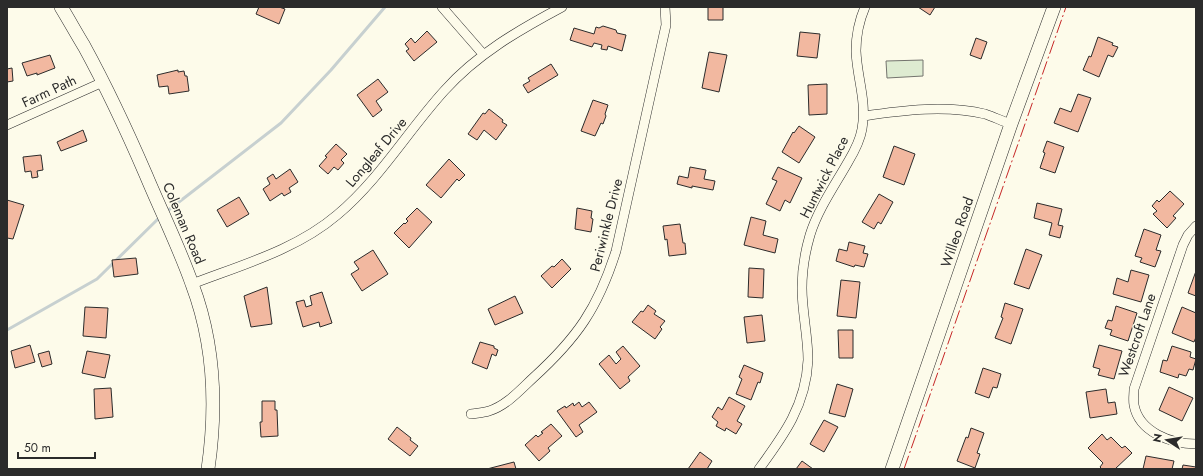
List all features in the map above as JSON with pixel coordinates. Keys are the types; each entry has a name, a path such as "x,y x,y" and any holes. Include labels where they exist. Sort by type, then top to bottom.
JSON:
{"street":[{"name":"Coleman Road","path":"61,7 103,82 124,125 192,284 202,318 209,354 212,385 213,422 208,469"},
{"path":"442,7 483,54"},
{"name":"Longleaf Drive","path":"192,284 286,247 314,232 336,216 356,199 371,182 443,92 462,72 483,54 517,31 562,7"},
{"name":"Periwinkle Drive","path":"471,414 489,411 505,403 552,360 566,346 583,324 596,303 608,278 616,251 666,25 665,7"},
{"name":"Huntwick Place","path":"759,469 794,417 805,381 808,361 802,288 806,251 811,232 819,214 857,145 862,131 864,102 856,51 858,32 865,7"},
{"name":"Willeo Road","path":"892,469 1011,124 1054,7"},
{"name":"Farm Path","path":"7,125 103,82"},
{"path":"864,116 923,109 961,110 985,114 1011,124"},
{"name":"Westcroft Lane","path":"1196,226 1188,235 1183,245 1134,389 1134,404 1138,414 1146,426 1159,436 1182,444 1196,444"}],"green space":[{"path":"923,60 923,76 887,78 886,61"}],"building":[{"path":"259,7 279,7 285,9 279,24 256,14"},
{"path":"708,7 723,7 723,20 708,20"},
{"path":"918,7 935,7 930,15"},
{"path":"603,26 616,30 617,33 626,35 622,51 608,46 607,50 601,49 602,45 594,43 592,47 570,40 574,28 594,34 596,27 599,28"},
{"path":"427,31 437,42 414,61 406,51 409,49 405,44 411,38 415,43"},
{"path":"800,32 820,34 817,58 797,56"},
{"path":"1098,37 1113,43 1112,45 1118,47 1113,57 1108,55 1099,77 1083,70 1089,56 1091,57"},
{"path":"976,38 987,42 981,59 970,55"},
{"path":"709,52 727,55 719,92 702,88"},
{"path":"50,55 55,68 37,75 37,73 27,76 22,63"},
{"path":"551,64 558,75 528,93 523,85 530,81 528,78"},
{"path":"12,68 13,81 7,82 7,69"},
{"path":"178,70 178,72 184,71 185,76 187,76 189,91 169,94 168,86 159,87 157,75"},
{"path":"378,79 388,92 376,101 382,110 373,117 357,95"},
{"path":"827,84 827,114 809,115 808,85"},
{"path":"1078,94 1091,98 1078,132 1054,123 1060,108 1071,112"},
{"path":"593,100 608,105 603,124 601,123 595,136 581,131"},
{"path":"489,109 507,125 496,140 484,130 477,140 468,134 483,113 485,114"},
{"path":"799,126 815,137 799,163 782,152 793,132 794,133"},
{"path":"83,130 87,141 61,151 57,142"},
{"path":"1047,141 1064,147 1055,173 1040,168"},
{"path":"336,144 347,154 341,160 344,163 338,170 334,167 328,174 319,166 327,157 325,156"},
{"path":"894,146 915,154 904,185 883,177"},
{"path":"41,155 43,170 37,171 38,177 32,178 31,171 25,172 23,157"},
{"path":"449,159 465,175 459,181 457,179 441,198 426,185"},
{"path":"690,167 706,170 704,179 715,181 713,190 692,186 692,188 677,184 679,176 688,178"},
{"path":"778,167 802,178 790,203 785,200 780,211 766,204 777,181 772,179"},
{"path":"290,169 298,182 289,188 291,192 284,196 282,193 270,201 263,189 270,184 267,178 273,174 276,179"},
{"path":"1170,191 1184,204 1173,216 1176,218 1167,228 1153,214 1157,211 1152,206 1157,200 1159,202"},
{"path":"879,194 893,202 881,224 878,222 874,229 862,222"},
{"path":"239,197 249,214 227,227 217,210"},
{"path":"7,200 24,205 13,239 7,238"},
{"path":"1037,203 1062,209 1058,225 1063,226 1060,238 1049,235 1052,223 1034,218"},
{"path":"417,208 432,222 409,248 394,233 408,221 406,219"},
{"path":"577,208 592,211 591,218 593,219 591,232 575,229"},
{"path":"751,217 766,221 763,235 778,239 775,253 744,245"},
{"path":"680,224 686,254 669,256 667,239 665,240 663,226"},
{"path":"1144,229 1161,235 1156,250 1161,251 1155,267 1140,262 1142,258 1135,256"},
{"path":"849,242 865,246 863,253 868,254 864,267 855,265 854,267 836,261 839,249 847,251"},
{"path":"1026,249 1042,255 1029,289 1014,284"},
{"path":"373,250 388,274 362,291 351,274 359,269 354,262"},
{"path":"136,258 138,274 114,277 112,260"},
{"path":"562,259 571,269 552,288 541,276"},
{"path":"749,268 764,269 763,298 748,297"},
{"path":"1131,270 1149,275 1141,302 1113,294 1117,278 1128,282"},
{"path":"1196,271 1196,296 1188,293"},
{"path":"841,280 860,282 856,318 837,316"},
{"path":"267,287 272,324 251,327 244,296"},
{"path":"322,292 332,323 320,327 319,322 303,327 296,302 304,300 306,307 312,305 310,296"},
{"path":"515,296 523,313 495,325 488,309"},
{"path":"1005,303 1023,309 1011,344 995,338 1003,318 1001,317"},
{"path":"648,305 656,311 654,314 665,321 660,327 662,329 655,339 632,322"},
{"path":"1116,306 1137,313 1128,341 1110,335 1112,330 1105,328 1108,320 1112,321"},
{"path":"85,307 108,308 106,338 83,336"},
{"path":"1182,307 1196,313 1196,337 1194,342 1172,333"},
{"path":"762,315 765,341 747,343 744,317"},
{"path":"838,330 853,330 853,358 839,358"},
{"path":"480,342 494,346 494,348 498,350 496,356 492,354 487,369 472,363"},
{"path":"30,345 35,362 15,368 11,351"},
{"path":"1099,345 1122,351 1114,379 1098,375 1100,369 1093,367"},
{"path":"623,346 640,366 628,377 630,381 620,389 599,364 609,355 616,364 621,359 616,352"},
{"path":"1172,346 1191,352 1190,357 1196,359 1193,370 1189,369 1186,376 1179,374 1178,378 1160,372 1163,360 1167,361"},
{"path":"49,351 52,364 42,367 38,354"},
{"path":"87,351 110,355 105,378 82,373"},
{"path":"744,365 763,373 760,383 758,382 751,400 736,394 742,379 739,377"},
{"path":"983,368 1001,374 997,388 993,387 989,398 975,393"},
{"path":"837,384 853,389 845,417 829,413"},
{"path":"1169,387 1193,398 1182,421 1159,410"},
{"path":"111,388 113,417 95,419 94,389"},
{"path":"1106,389 1108,403 1115,402 1117,414 1090,418 1086,392"},
{"path":"729,397 745,406 737,421 742,424 736,434 726,428 725,431 716,426 718,422 712,417 718,407 722,410"},
{"path":"262,401 275,401 275,410 277,410 278,436 261,437 260,422 262,422"},
{"path":"579,402 582,407 589,402 597,412 579,425 583,432 576,437 557,411 565,406 566,408 573,403 574,406"},
{"path":"824,420 838,427 824,452 810,444"},
{"path":"551,424 562,436 548,448 550,451 539,461 525,445 536,435 538,437 543,433 541,432"},
{"path":"397,427 411,438 410,440 418,446 410,456 388,439"},
{"path":"971,428 984,433 977,453 980,454 975,468 957,461"},
{"path":"1102,434 1107,440 1111,437 1122,448 1125,446 1132,453 1115,469 1102,469 1100,467 1103,463 1088,448"},
{"path":"700,452 712,461 707,469 688,469"},
{"path":"1146,456 1174,461 1172,469 1143,469"},
{"path":"802,461 813,469 796,469"},
{"path":"514,462 516,469 487,469"},
{"path":"1183,465 1196,467 1196,469 1182,469"}],"waterway":[{"path":"166,212 281,123 331,70 385,7"},
{"path":"7,330 97,279 160,217"}],"power":[{"path":"904,469 1066,7"}]}
